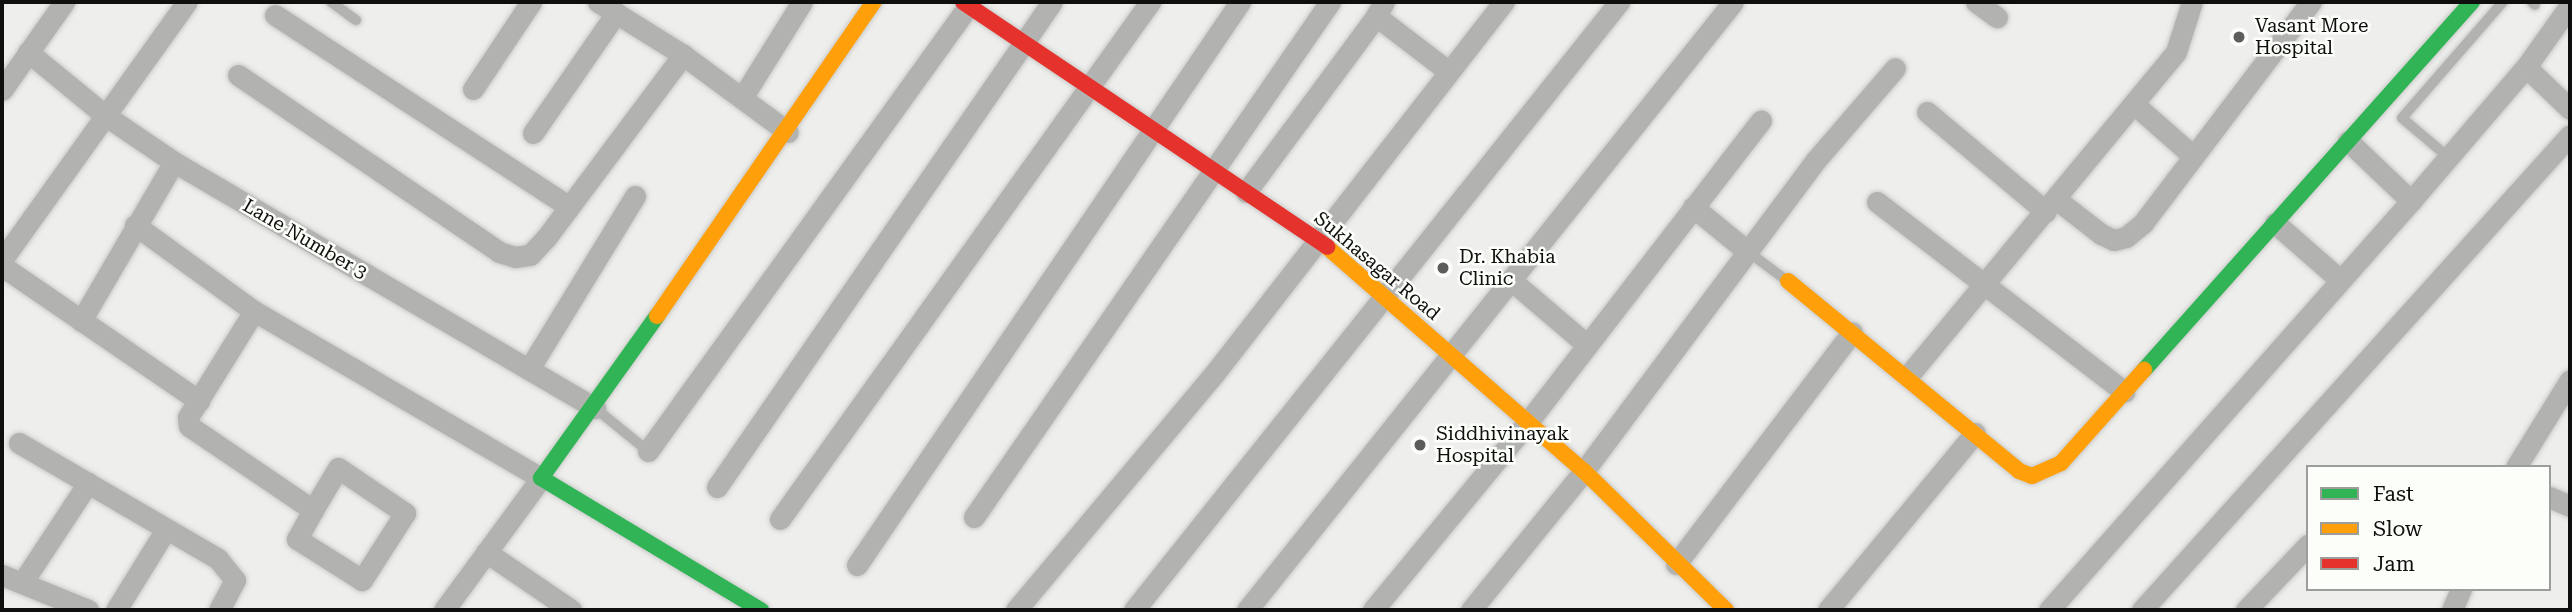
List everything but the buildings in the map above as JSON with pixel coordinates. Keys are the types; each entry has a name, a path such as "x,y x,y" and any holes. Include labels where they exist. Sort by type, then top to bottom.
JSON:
{"street":[{"path":"2,90 64,2"},
{"path":"2,260 187,2"},
{"path":"473,89 531,2"},
{"path":"598,2 683,55 788,132"},
{"path":"742,98 802,2"},
{"path":"443,610 595,408 788,132 874,2"},
{"path":"716,487 1052,2"},
{"path":"780,519 1087,85 1150,2"},
{"path":"857,565 1240,2"},
{"path":"974,517 1330,2"},
{"path":"1016,610 1320,241 1448,71 1504,2"},
{"path":"1134,610 1386,299 1619,2"},
{"path":"1247,610 1733,2"},
{"path":"1976,2 1997,17"},
{"path":"1927,112 2052,206 2114,240 2126,237 2143,223 2311,2"},
{"path":"1788,281 1908,376 2019,471 2032,476 2046,472 2060,463 2125,392 2472,2"},
{"path":"648,451 968,3"},
{"name":"Sukhasagar Road","path":"968,3 1320,241 1584,471 1676,564 1726,610"},
{"path":"1908,376 1980,284 2052,206 2176,51 2193,4"},
{"path":"2049,610 2411,201 2526,67 2570,5"},
{"path":"1246,192 1307,103 1380,9 1448,71"},
{"path":"533,133 616,13"},
{"path":"275,15 569,208"},
{"name":"Lane Number 3","path":"28,52 106,116 174,162 595,408"},
{"path":"238,75 499,251 515,257 530,255 569,208 683,55"},
{"path":"2526,67 2570,108"},
{"path":"1471,610 1584,471 1747,251 1895,68"},
{"path":"2134,104 2193,156"},
{"path":"1373,610 1528,422 1760,120"},
{"path":"2142,610 2570,135"},
{"path":"2348,141 2411,201"},
{"path":"81,321 174,162"},
{"path":"529,369 635,196"},
{"path":"1877,202 1980,284 2125,392"},
{"path":"1693,207 1747,251"},
{"path":"2275,223 2340,280"},
{"path":"135,225 254,311 761,610"},
{"path":"2,267 199,401"},
{"path":"1511,279 1587,345"},
{"path":"254,311 188,417 194,433 313,510"},
{"path":"1676,564 1852,332"},
{"path":"2517,465 2570,380"},
{"path":"1828,610 1975,433"},
{"path":"19,443 166,529 233,573 235,580 219,610"},
{"path":"338,468 405,513 362,580 297,539 313,510 338,468"},
{"path":"88,483 12,579 88,610"},
{"path":"2551,497 2570,506"},
{"path":"116,610 166,529"},
{"path":"2246,610 2306,547"},
{"path":"486,552 572,610"},
{"path":"2452,610 2460,591"}],"lane":[{"path":"331,2 356,20"},
{"path":"2448,157 2402,118 2503,2"},
{"path":"1747,251 1788,281"},
{"path":"595,408 648,451"}],"traffic: fast":[{"path":"2144,370 2472,2"},
{"path":"657,316 541,478 761,610"}],"traffic: slow":[{"path":"657,316 874,2"},
{"path":"1327,247 1584,471 1726,610"},
{"path":"1788,281 2019,471 2032,476 2061,463 2144,370"}],"traffic: jam":[{"path":"963,2 1327,247"}],"place":[{"name":"Vasant More Hospital","path":"2239,37"},
{"name":"Dr. Khabia Clinic","path":"1443,268"},
{"name":"Siddhivinayak Hospital","path":"1420,445"}]}
